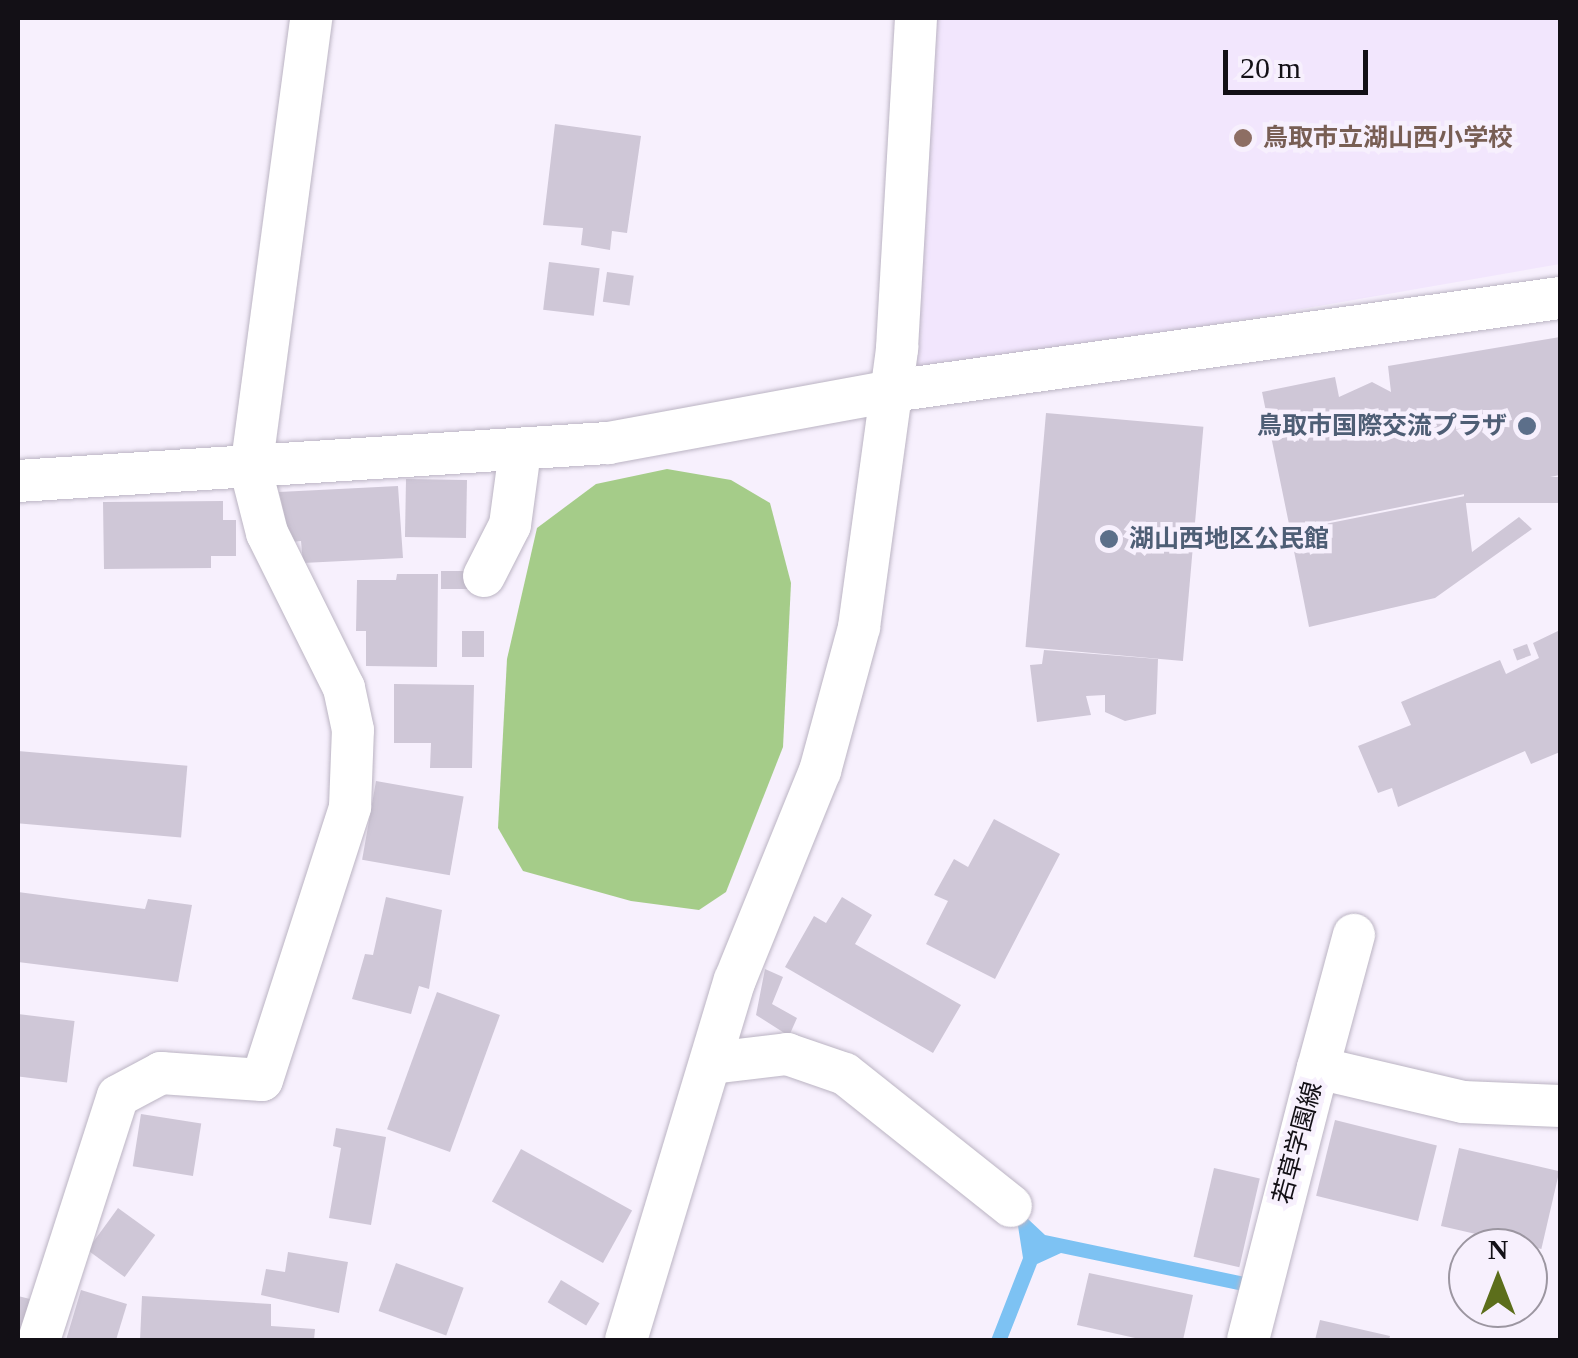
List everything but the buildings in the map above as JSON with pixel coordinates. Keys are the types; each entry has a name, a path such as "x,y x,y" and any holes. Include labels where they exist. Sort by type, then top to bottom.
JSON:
{"street":[{"path":"39,1340 118,1096 161,1073 262,1080 350,806 353,730 344,688 267,532 251,470 311,18"},
{"path":"626,1340 736,980 820,771 860,626 892,391 916,18"},
{"path":"18,481 520,451 736,424 892,391 1560,298"},
{"path":"484,576 510,525 520,451"},
{"path":"1318,1068 1354,936"},
{"path":"712,1063 786,1054 845,1074 1010,1206"},
{"name":"若草学園線","path":"1248,1340 1318,1068 1463,1102 1560,1106"}],"shaded area":[{"name":"鳥取市立湖山西小学校","path":"934,18 1560,18 1560,264 912,377"}],"green space":[{"path":"667,469 731,480 770,503 791,583 783,747 726,892 699,910 631,901 523,871 498,828 507,659 537,528 596,484"}],"water":[{"path":"1028,1219 1045,1235 1245,1277 1243,1291 1061,1253 1037,1264 1007,1340 991,1340 1023,1258 1018,1226"}],"place":[{"name":"鳥取市立湖山西小学校","path":"1243,138"},
{"name":"鳥取市国際交流プラザ","path":"1527,426"},
{"name":"湖山西地区公民館","path":"1109,539"}]}
